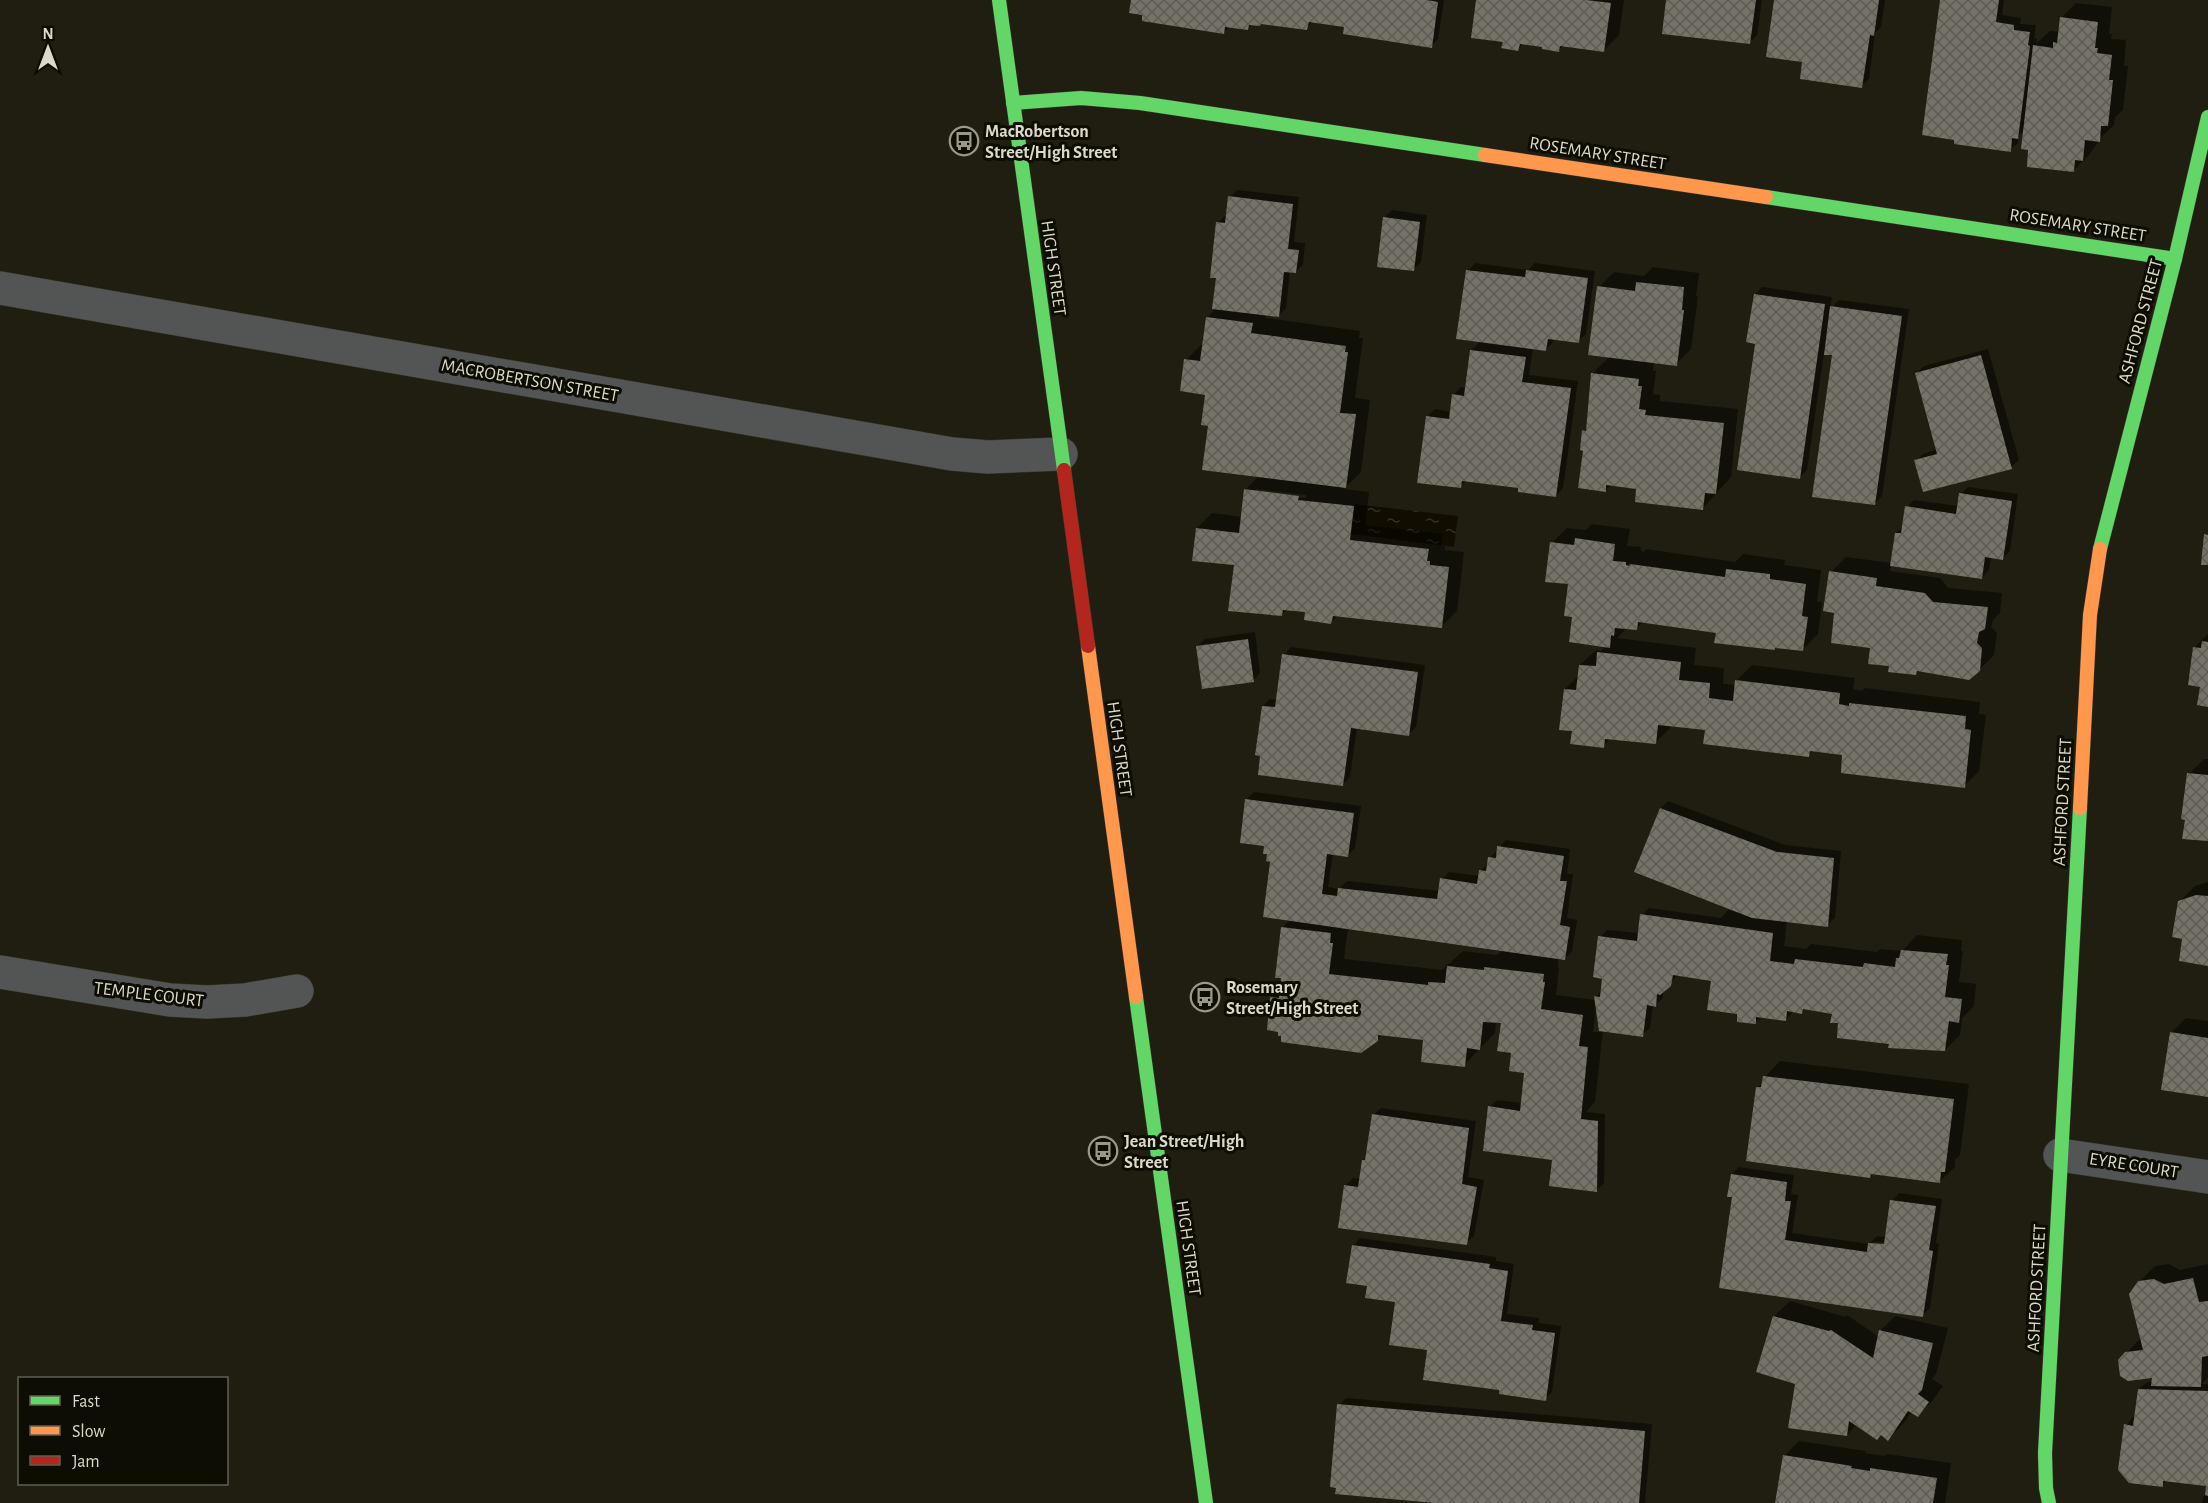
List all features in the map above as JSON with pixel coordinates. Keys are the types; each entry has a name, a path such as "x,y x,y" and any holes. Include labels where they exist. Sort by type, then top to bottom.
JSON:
{"street":[{"name":"HIGH STREET","path":"999,0 1206,1503"},
{"name":"ROSEMARY STREET","path":"1013,103 1081,99 1140,103 2175,259"},
{"name":"ASHFORD STREET","path":"2049,1503 2045,1453 2090,615 2099,553 2175,259 2208,117"},
{"name":"MACROBERTSON STREET","path":"0,288 952,454 988,457 1061,454"},
{"name":"TEMPLE COURT","path":"0,972 170,1000 207,1002 245,1000 297,991"},
{"name":"EYRE COURT","path":"2060,1155 2208,1176"}],"water":[{"path":"1355,504 1458,516 1454,547 1351,534"}],"building":[{"path":"1131,0 1427,0 1438,2 1432,48 1343,34 1344,27 1309,22 1307,30 1261,24 1260,26 1249,25 1248,30 1225,27 1224,34 1142,21 1142,15 1129,13"},
{"path":"1476,0 1586,0 1611,3 1604,52 1560,46 1559,52 1520,44 1518,51 1501,48 1503,42 1471,38"},
{"path":"1666,0 1756,0 1750,44 1662,34"},
{"path":"1774,0 1879,0 1874,36 1870,35 1862,88 1800,79 1802,62 1766,57"},
{"path":"1940,0 1999,0 1996,22 2014,25 2014,30 2030,32 2018,139 2012,138 2011,152 1954,144 1954,140 1922,135"},
{"path":"2060,17 2098,22 2095,48 2098,48 2097,53 2112,55 2109,80 2113,80 2108,126 2101,126 2100,142 2085,140 2083,161 2075,160 2074,172 2027,167 2028,150 2021,149 2033,45 2053,48 2053,42 2057,43"},
{"path":"1228,196 1293,204 1288,249 1299,250 1296,273 1284,272 1279,317 1212,309 1216,278 1210,278 1216,222 1225,223"},
{"path":"1383,217 1420,222 1414,271 1377,267"},
{"path":"1466,270 1525,277 1526,270 1588,278 1579,343 1548,339 1546,351 1456,339"},
{"path":"1636,282 1684,287 1682,310 1684,310 1677,366 1588,355 1597,286 1635,291"},
{"path":"1754,294 1825,304 1800,479 1737,470 1755,344 1746,342"},
{"path":"1830,306 1902,316 1875,505 1812,497 1832,355 1824,355"},
{"path":"1206,317 1253,323 1251,333 1346,346 1345,352 1348,352 1340,413 1356,414 1346,488 1202,470 1208,426 1201,425 1205,395 1180,391 1184,359 1200,361"},
{"path":"1470,350 1526,357 1522,382 1571,388 1556,497 1518,492 1518,488 1462,481 1461,488 1417,483 1426,416 1449,419 1452,394 1464,396"},
{"path":"1981,355 2012,469 1923,492 1914,460 1937,454 1915,373"},
{"path":"1591,373 1639,379 1638,386 1642,386 1639,409 1646,410 1645,415 1724,423 1716,494 1705,493 1703,510 1635,502 1636,489 1606,485 1606,492 1578,488 1583,451 1580,450 1582,430 1586,431"},
{"path":"1244,489 1299,496 1298,500 1354,506 1350,540 1429,549 1427,561 1430,561 1430,565 1449,567 1442,628 1333,616 1331,624 1304,620 1305,612 1283,610 1282,616 1228,611 1234,565 1192,561 1196,528 1239,533"},
{"path":"1959,493 2012,501 2003,560 1985,557 1982,579 1890,566 1895,533 1901,533 1905,506 1956,514"},
{"path":"2204,534 2208,535 2208,565 2201,565"},
{"path":"1575,538 1615,544 1613,561 1626,562 1629,566 1630,564 1725,577 1726,569 1770,574 1770,579 1806,584 1802,616 1808,617 1803,651 1714,643 1716,633 1638,622 1637,630 1615,628 1614,636 1611,635 1610,648 1569,642 1572,617 1564,616 1568,584 1545,582 1550,542 1574,545"},
{"path":"1829,571 1877,578 1876,586 1925,593 1933,602 1988,607 1985,629 1979,632 1977,643 1982,648 1980,671 1969,680 1917,671 1916,675 1888,672 1889,666 1868,664 1870,648 1831,643 1834,613 1823,611"},
{"path":"1248,639 1254,682 1202,689 1196,646"},
{"path":"2202,641 2208,642 2208,707 2197,705 2200,687 2188,685 2193,647 2201,648"},
{"path":"1597,652 1681,662 1679,680 1710,683 1709,698 1733,701 1735,680 1840,693 1839,704 1849,706 1849,703 1966,716 1965,729 1971,730 1965,788 1841,773 1842,755 1810,751 1809,757 1703,744 1705,730 1658,725 1656,744 1605,739 1604,748 1570,744 1572,731 1559,730 1564,689 1576,690 1579,665 1596,666"},
{"path":"1282,654 1418,672 1409,736 1351,728 1343,786 1258,775 1260,756 1255,755 1262,706 1275,707"},
{"path":"2187,773 2208,775 2208,841 2182,839 2185,820 2181,819"},
{"path":"1245,799 1354,813 1348,857 1327,854 1322,894 1337,896 1338,888 1437,899 1440,878 1477,884 1479,870 1486,871 1488,857 1496,858 1497,846 1564,856 1560,881 1567,881 1560,925 1570,927 1565,960 1263,917 1270,862 1266,861 1267,854 1263,854 1264,846 1240,843"},
{"path":"1660,808 1777,852 1834,858 1828,927 1752,918 1634,872"},
{"path":"2196,895 2208,896 2208,966 2179,961 2182,939 2172,937 2178,901"},
{"path":"1640,914 1773,933 1770,961 1794,964 1795,959 1863,967 1864,963 1895,967 1896,958 1899,958 1901,950 1948,954 1945,997 1962,999 1959,1023 1949,1021 1945,1051 1888,1048 1889,1044 1837,1038 1838,1023 1830,1023 1832,1014 1803,1009 1802,1014 1787,1011 1786,1021 1756,1017 1756,1024 1737,1022 1737,1014 1707,1010 1711,981 1673,975 1671,986 1660,995 1657,994 1656,1007 1647,1005 1643,1037 1599,1031 1594,996 1600,997 1602,979 1593,977 1598,936 1637,941"},
{"path":"1281,927 1331,933 1330,943 1333,943 1329,974 1428,985 1428,982 1445,983 1447,966 1484,970 1484,967 1544,974 1541,1009 1583,1015 1579,1046 1588,1047 1581,1119 1598,1121 1597,1192 1549,1186 1552,1160 1483,1151 1488,1106 1520,1111 1524,1073 1509,1071 1511,1053 1497,1051 1501,1023 1483,1022 1480,1050 1467,1048 1465,1067 1421,1062 1423,1040 1378,1035 1378,1041 1361,1053 1281,1042 1278,1032 1267,1030 1270,997 1279,998 1281,978 1275,978"},
{"path":"2170,1032 2208,1038 2208,1097 2161,1090"},
{"path":"1763,1076 1954,1099 1945,1172 1941,1172 1940,1183 1871,1174 1870,1178 1746,1161 1756,1087 1761,1087"},
{"path":"1372,1114 1469,1128 1462,1184 1477,1187 1467,1245 1338,1228 1344,1185 1358,1187"},
{"path":"1731,1174 1787,1182 1785,1201 1791,1201 1785,1240 1867,1252 1868,1243 1884,1244 1890,1200 1936,1206 1929,1250 1933,1251 1923,1317 1719,1288 1732,1197 1727,1197"},
{"path":"1352,1245 1490,1264 1489,1268 1508,1271 1501,1321 1533,1325 1532,1330 1555,1333 1546,1401 1499,1394 1499,1390 1423,1380 1427,1350 1389,1345 1395,1302 1365,1298 1367,1286 1346,1283"},
{"path":"2193,1278 2199,1302 2208,1301 2208,1356 2202,1357 2201,1387 2151,1386 2152,1378 2128,1381 2120,1376 2118,1360 2125,1352 2143,1350 2129,1294 2138,1281 2154,1279 2164,1284"},
{"path":"1773,1316 1831,1330 1873,1358 1879,1330 1933,1343 1922,1390 1918,1394 1929,1402 1918,1417 1908,1411 1888,1441 1881,1435 1877,1440 1849,1421 1847,1436 1788,1428 1795,1384 1756,1372"},
{"path":"2138,1389 2208,1391 2208,1496 2205,1495 2206,1486 2163,1481 2163,1487 2129,1483 2118,1470 2124,1424 2133,1426"},
{"path":"1337,1404 1645,1431 1639,1503 1435,1503 1335,1494 1336,1488 1330,1487"},
{"path":"1783,1455 1870,1471 1870,1468 1937,1478 1933,1503 1775,1503"}],"traffic: fast":[{"path":"999,0 1064,470"},
{"path":"1013,103 1081,98 1140,103 1485,155"},
{"path":"2100,549 2175,259 2208,117"},
{"path":"1766,197 2175,259"},
{"path":"2049,1503 2045,1453 2080,808"},
{"path":"1136,997 1206,1503"}],"traffic: slow":[{"path":"1485,155 1766,197"},
{"path":"2080,808 2090,615 2100,549"},
{"path":"1088,646 1136,997"}],"traffic: jam":[{"path":"1064,470 1088,646"}],"place":[{"name":"MacRobertson Street/High Street","path":"964,141"},
{"name":"Rosemary Street/High Street","path":"1205,997"},
{"name":"Jean Street/High Street","path":"1103,1151"}]}
